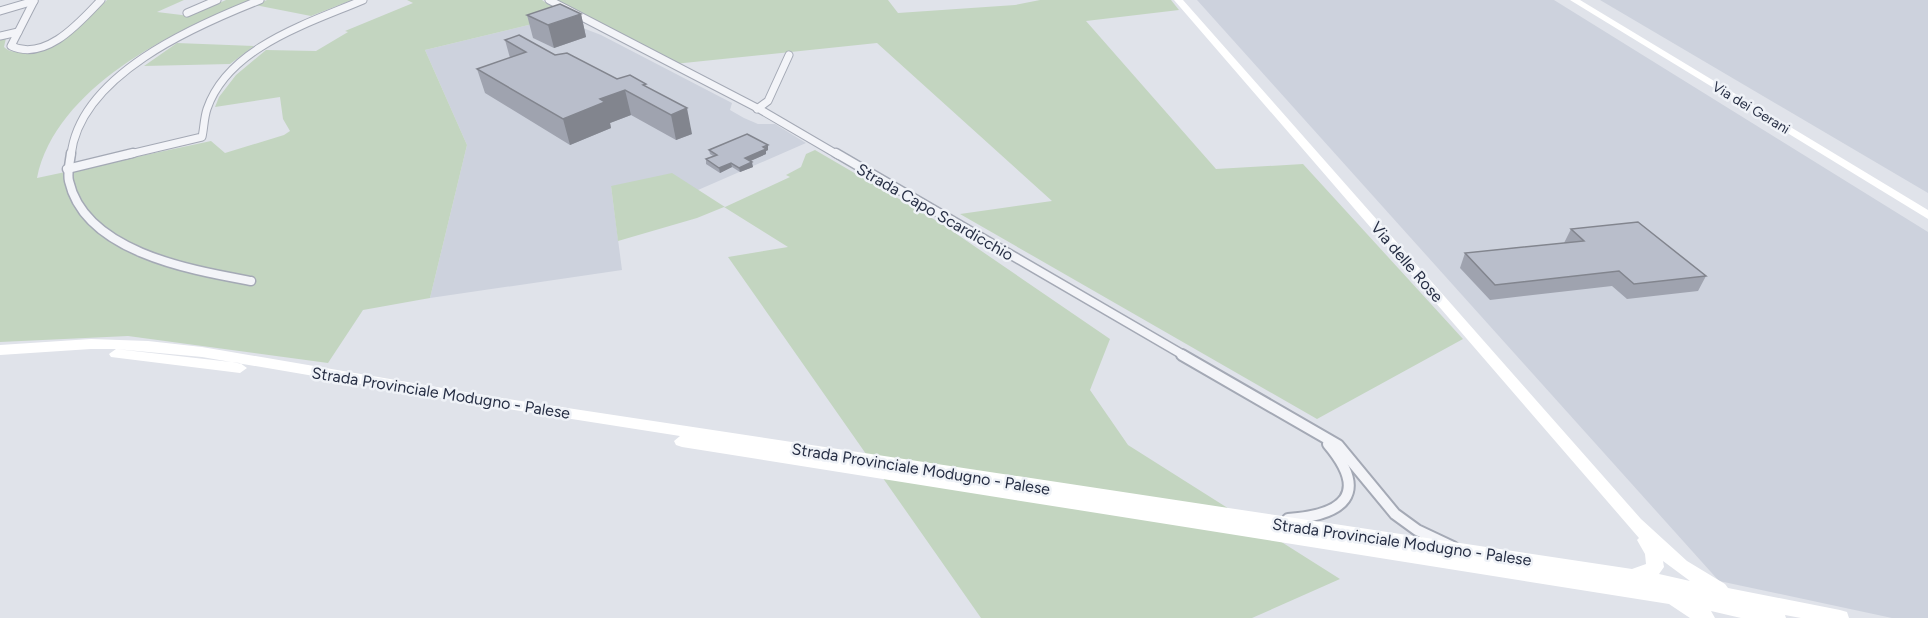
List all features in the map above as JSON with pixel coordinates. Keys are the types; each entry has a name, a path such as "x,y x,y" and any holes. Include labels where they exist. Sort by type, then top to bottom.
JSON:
{"main road":[{"name":"Via delle Rose","path":"1178,0 1635,524"},
{"name":"Via dei Gerani","path":"1574,0 1928,215"},
{"name":"Via dei Gerani","path":"1583,0 1928,207"},
{"name":"Strada Provinciale Modugno - Palese","path":"0,350 91,344 148,346 202,352 501,404 1629,576 1840,618"},
{"name":"Strada Provinciale Modugno - Palese","path":"0,358 49,352 92,352 248,369 513,414 1661,595 1773,618"},
{"path":"1629,576 1648,573 1655,567 1654,554 1635,524"},
{"path":"1635,524 1681,566 1732,595"},
{"path":"1661,595 1706,618"}],"street":[{"path":"32,1 11,46 14,48 30,49 63,38 102,0"},
{"path":"187,13 217,0"},
{"path":"251,281 186,268 118,242 95,225 78,206 69,189 67,169 78,126 91,106 111,85 148,57 188,32 260,0"},
{"path":"67,169 202,137 206,106 230,73 274,40 363,0"},
{"name":"Strada Capo Scardicchio","path":"549,0 758,109 1316,432"},
{"path":"0,11 32,1"},
{"path":"0,36 18,32"},
{"path":"758,109 768,101 789,55"},
{"path":"1240,518 1307,519 1336,510 1349,496 1351,481 1345,466 1334,449 1316,432"},
{"path":"1316,432 1338,445 1395,514 1417,530 1446,542 1456,549"}],"shaded area":[{"path":"1197,0 1554,0 1928,232 1928,618 1892,618 1719,581"},
{"path":"1600,0 1928,0 1928,193"},
{"path":"557,18 601,35 732,103 730,110 744,118 758,124 775,124 806,143 698,190 611,186 622,270 430,298 467,145 425,50"}],"green space":[{"path":"107,0 184,0 157,12 190,16 226,0 251,0 187,28 154,46 122,66 92,90 67,116 48,145 37,178 211,141 225,153 284,135 290,131 283,119 280,97 215,107 219,97 236,75 266,50 316,51 348,32 345,31 413,3 407,0 542,0 560,12 557,18 425,50 467,145 430,298 363,310 328,363 128,336 0,342 0,39 6,38 4,47 14,52 40,49 51,45 71,34"},
{"path":"267,0 352,0 311,16 255,5"},
{"path":"556,0 888,0 898,13 1015,5 1040,0 1171,0 1179,10 1086,21 1216,169 1303,164 1463,339 1317,419 960,214 1052,201 877,43 674,64"},
{"path":"177,43 254,46 230,64 144,66"},
{"path":"815,150 942,224 1110,339 1090,390 1128,445 1340,579 1252,618 981,618 728,257 788,247 724,207 697,218 618,241 611,186 672,173 725,207 790,177 786,175 801,167 806,154"}],"building":[{"path":"560,4 581,14 548,25 527,15"},
{"path":"519,35 555,55 567,53 617,79 630,75 646,84 643,85 687,108 671,115 625,90 600,99 605,102 563,119 477,69 526,52 505,40"},
{"path":"747,134 768,145 763,147 766,149 745,158 752,162 739,168 731,163 719,168 706,159 717,155 709,150"},
{"path":"1638,222 1706,276 1634,284 1619,271 1495,285 1465,253 1584,241 1571,229"}]}
